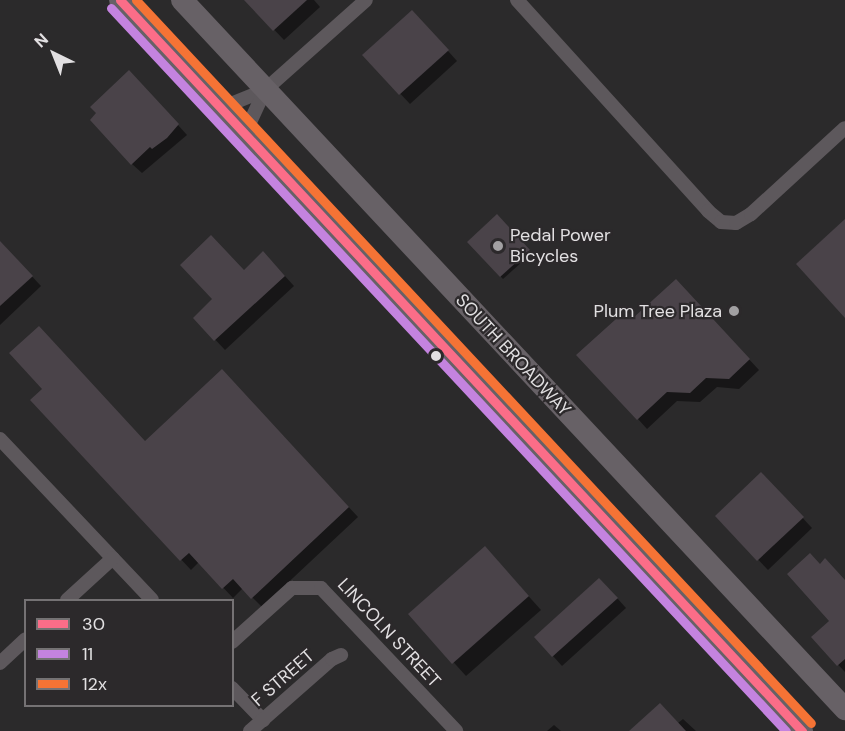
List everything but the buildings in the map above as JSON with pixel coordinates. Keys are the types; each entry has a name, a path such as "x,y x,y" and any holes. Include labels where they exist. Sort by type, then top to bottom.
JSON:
{"main road":[{"path":"120,0 802,731"},
{"name":"SOUTH BROADWAY","path":"182,0 845,709"}],"street":[{"path":"221,108 265,90 366,0"},
{"path":"517,0 700,203 721,222 736,223 751,214 845,128"},
{"path":"245,133 265,90"},
{"path":"0,439 151,599"},
{"path":"68,599 113,558"},
{"name":"LINCOLN STREET","path":"234,640 292,588 321,588 456,731"},
{"path":"0,663 24,641"},
{"name":"F STREET","path":"250,731 332,659 341,655"},
{"path":"234,690 262,720"}],"transit line":[{"name":"30","path":"120,0 802,731"},
{"name":"12x","path":"136,0 811,723"},
{"name":"11","path":"111,8 786,731"}],"place":[{"name":"Pedal Power Bicycles","path":"498,246"},
{"name":"Plum Tree Plaza","path":"734,311"}]}
